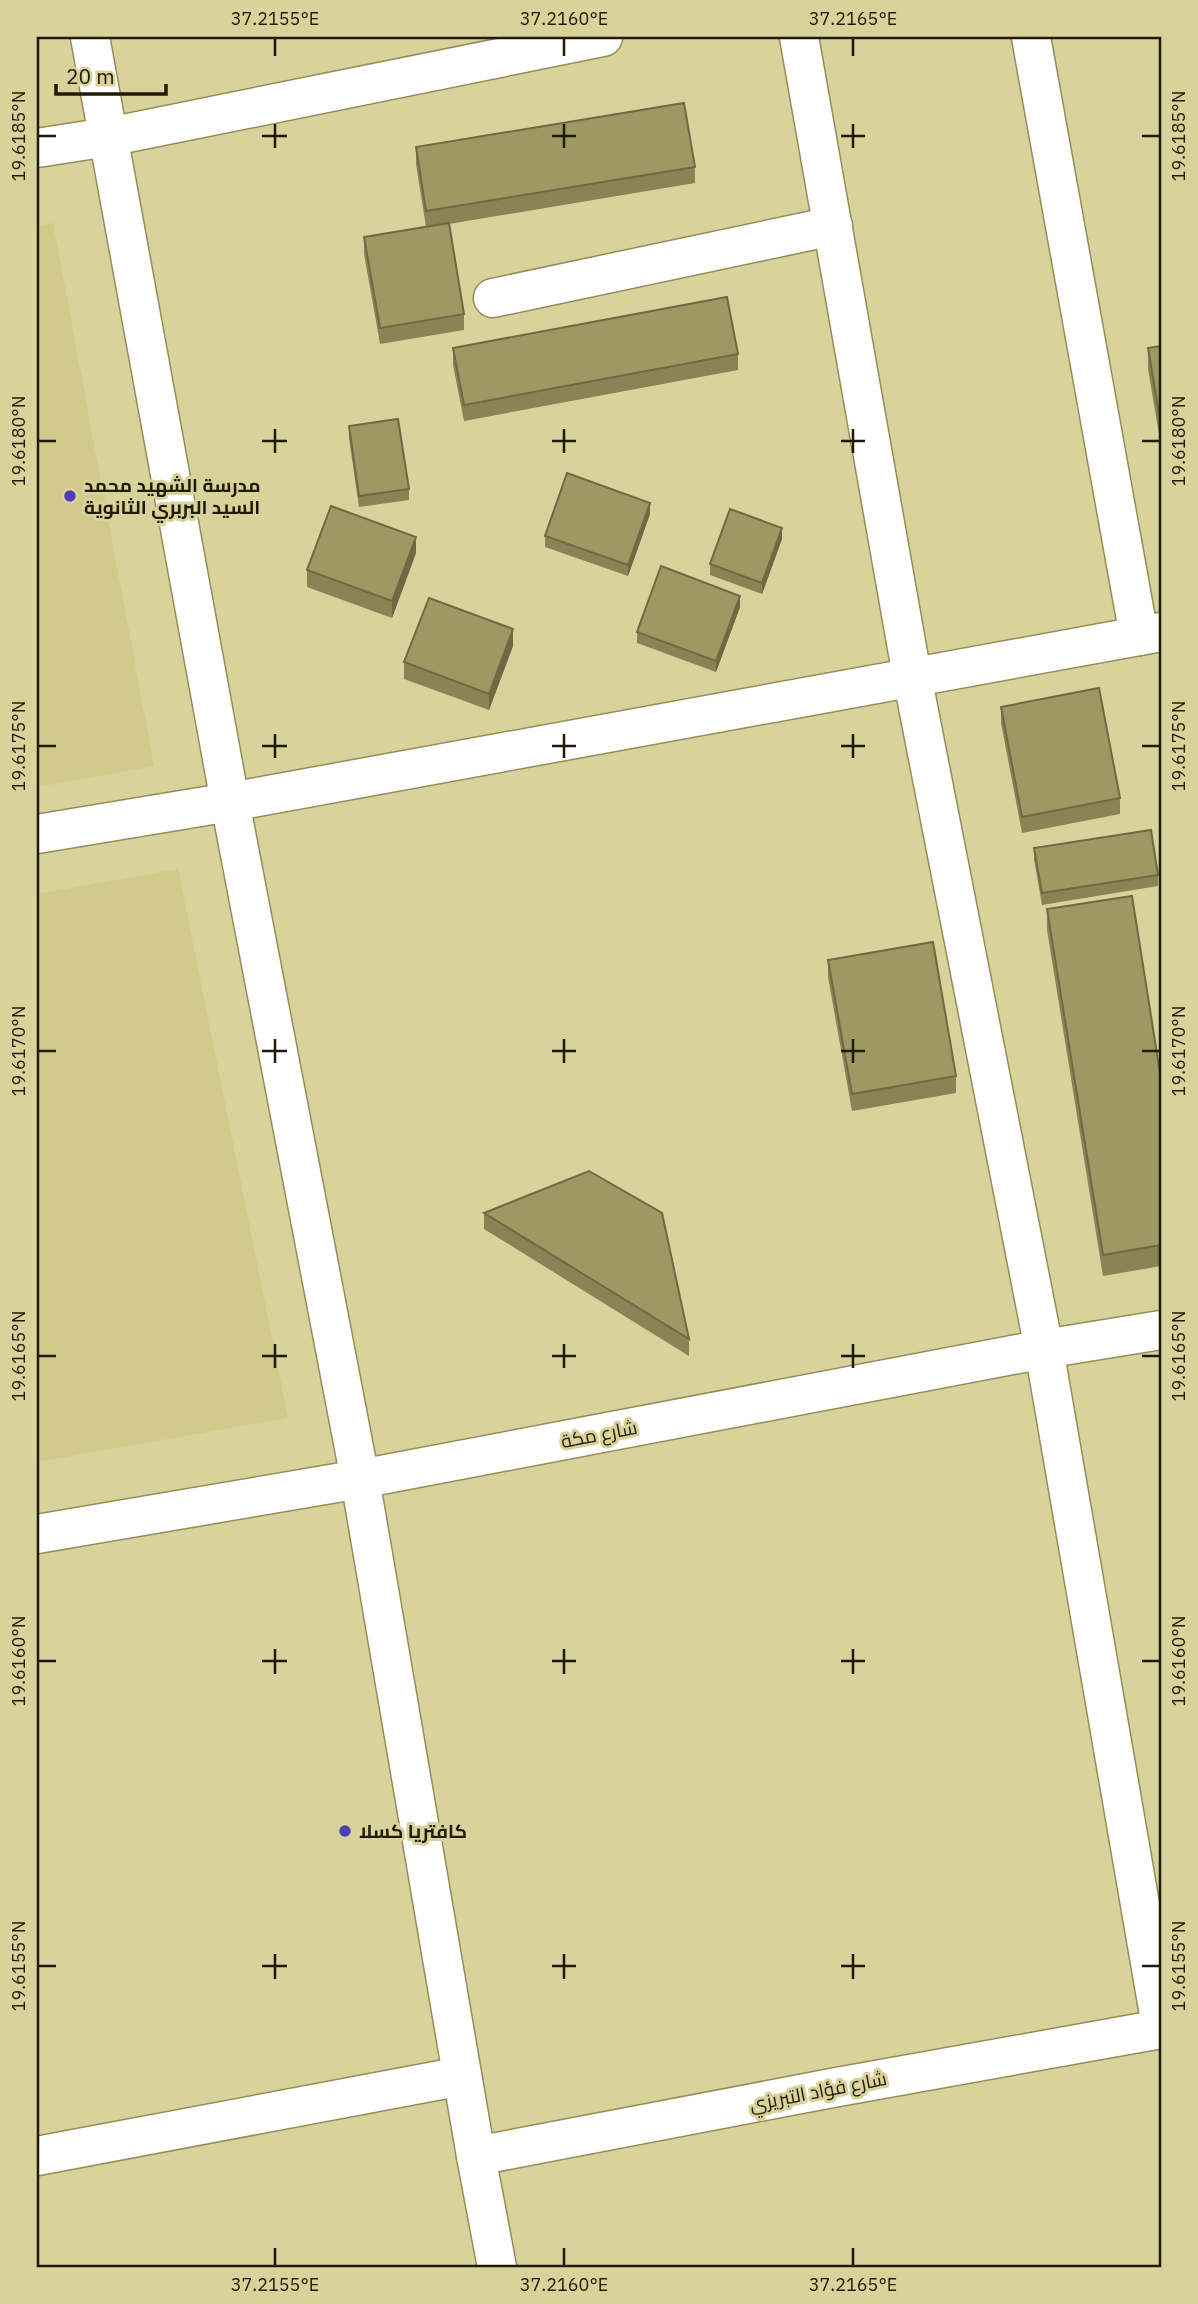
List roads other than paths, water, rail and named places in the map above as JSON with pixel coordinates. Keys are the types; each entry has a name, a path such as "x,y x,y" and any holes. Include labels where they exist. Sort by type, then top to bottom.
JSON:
{"main road":[{"path":"90,37 230,802 360,1479 497,2267"},
{"path":"37,148 108,137 603,37"},
{"path":"799,37 912,676 1044,1349 1161,2027"},
{"path":"37,834 230,802 1150,634 1031,37"},
{"path":"493,298 833,226"},
{"name":"شارع مكة","path":"37,1534 360,1479 1044,1349 1161,1330"},
{"name":"شارع فؤاد التبريزي","path":"476,2155 1161,2027"},
{"path":"37,2155 462,2076"}],"place":[{"name":"مدرسة الشهيد محمد السيد البربري الثانوية","path":"70,496"},
{"name":"كافتريا كسلا","path":"345,1831"}]}
